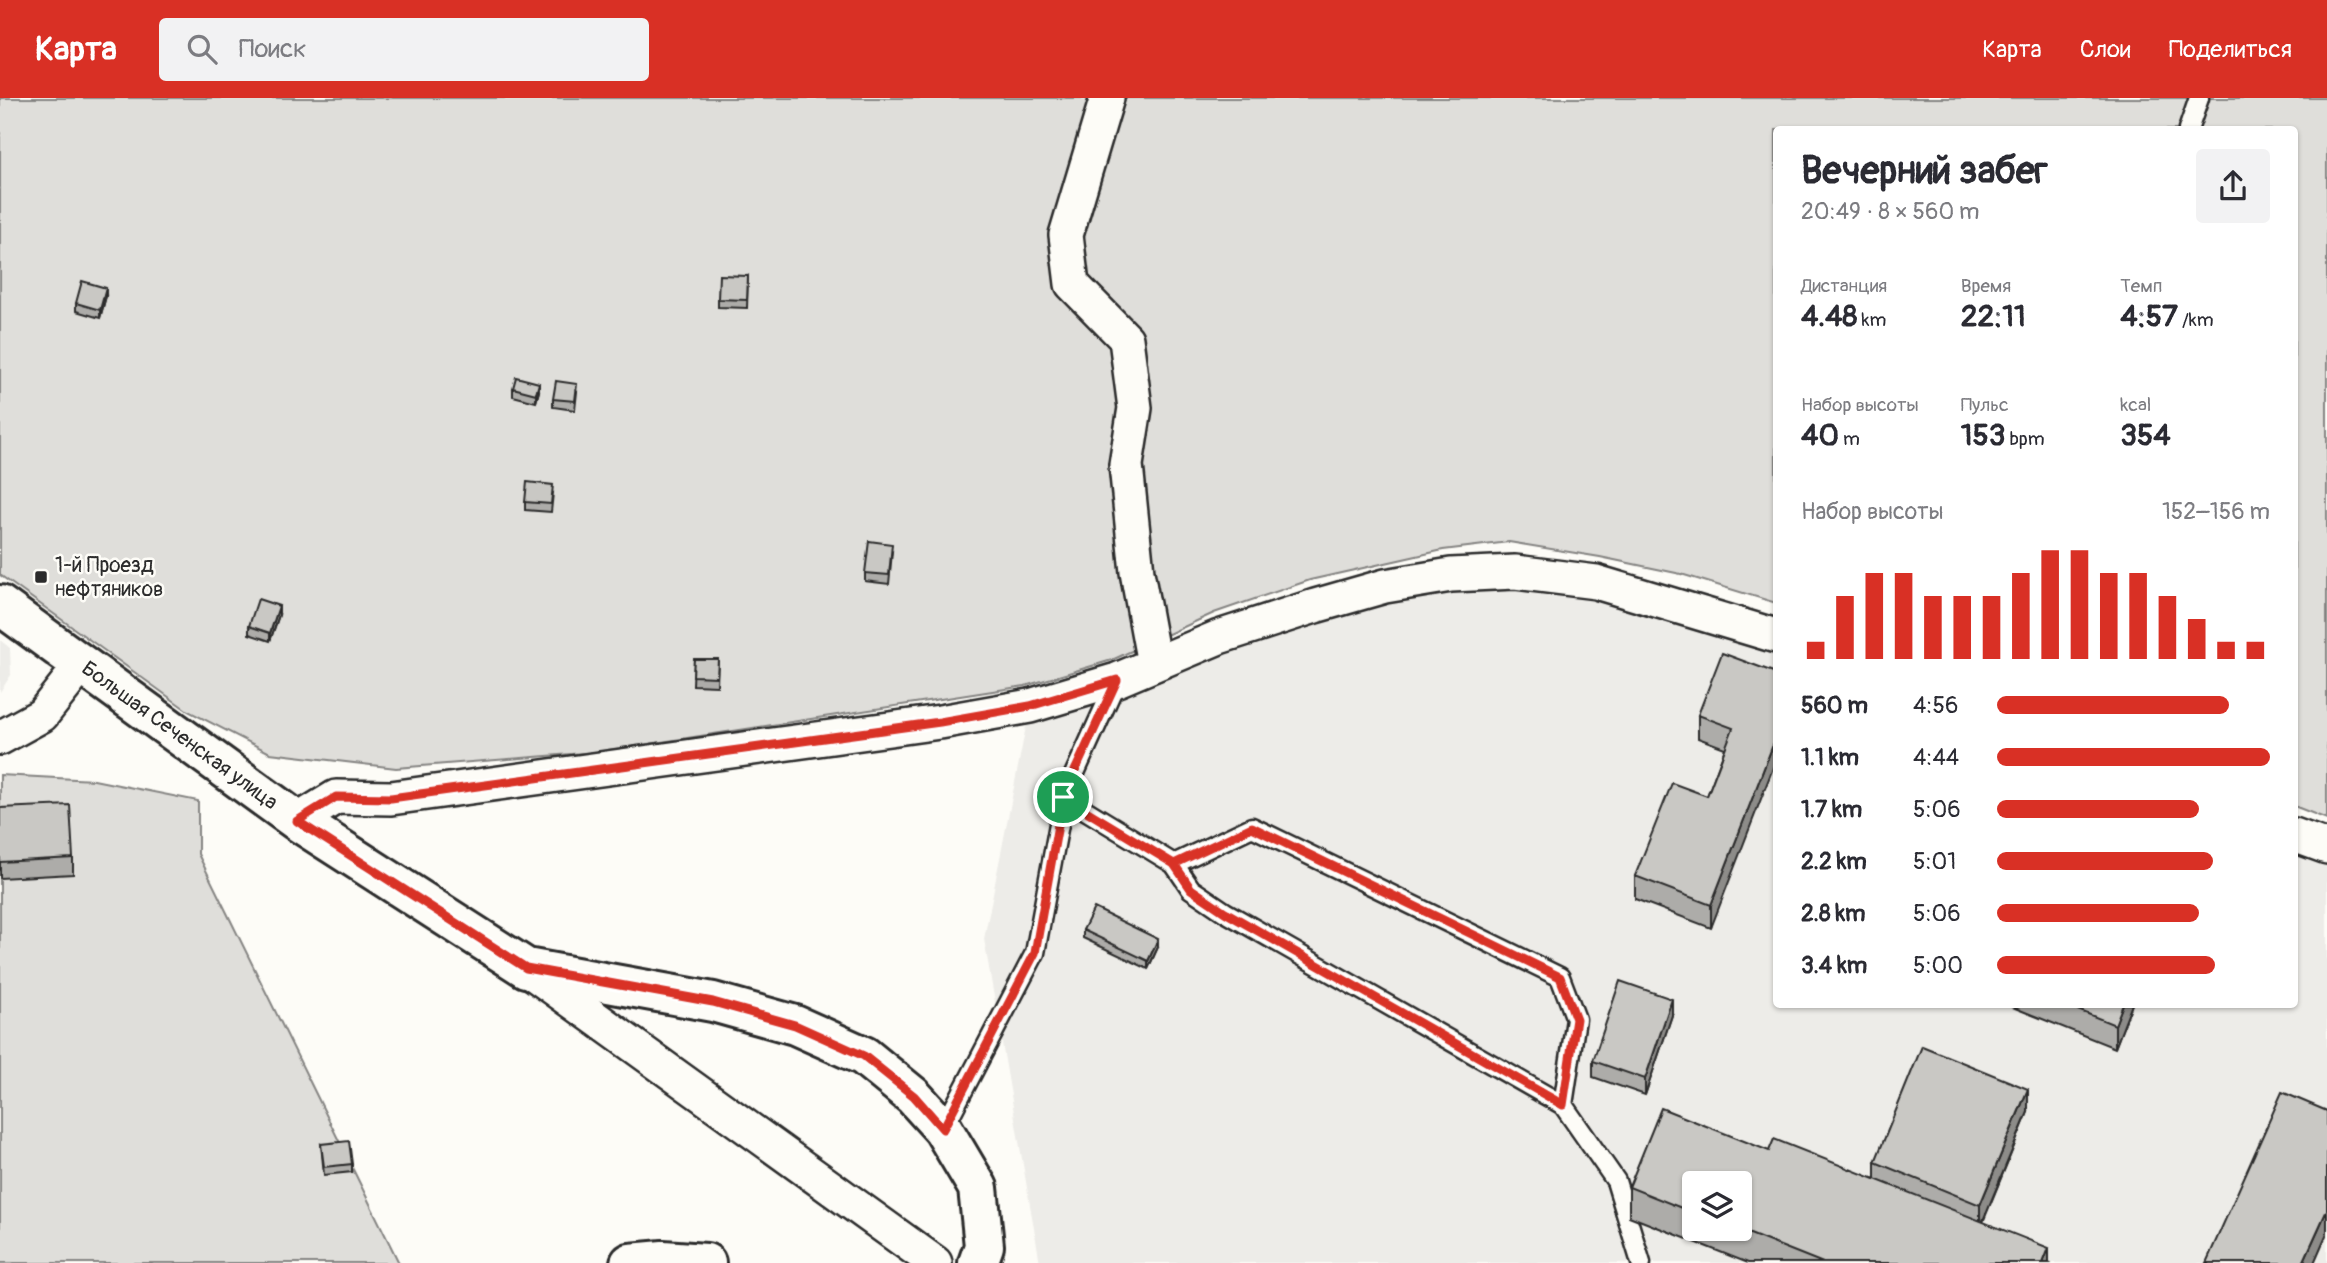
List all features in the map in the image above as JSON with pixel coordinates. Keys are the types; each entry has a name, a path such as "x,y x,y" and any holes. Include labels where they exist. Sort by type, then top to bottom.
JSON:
{"street":[{"path":"1107,98 1066,234 1072,284 1126,339 1135,408 1126,465 1138,572 1154,664"},
{"path":"297,821 336,797 391,798 940,722 1030,706 1117,680 1219,638 1315,606 1385,586 1451,575 1515,572 1596,582 1773,635"},
{"name":"Большая Сеченская улица","path":"0,605 297,821 526,968 713,1002 795,1025 864,1056 914,1096 943,1129 978,1188 984,1246 978,1263"},
{"path":"0,738 42,715 83,663"},
{"path":"2298,836 2327,847"},
{"path":"526,968 935,1263"},
{"path":"630,1263 663,1260 706,1263"}],"lane":[{"path":"2189,126 2199,98"},
{"path":"943,1129 1035,953 1063,797 1117,680"},
{"path":"1063,797 1174,864 1191,889 1225,912 1563,1105 1616,1181 1641,1263"},
{"path":"1174,864 1252,827 1560,977 1576,1019 1563,1105"}],"shaded area":[{"path":"0,98 2327,98 2327,819 2298,808 2298,126 1773,126 1773,602 1681,574 1509,542 1443,550 1310,580 1214,613 1112,660 1025,686 596,752 396,768 270,753 188,711 0,575"},
{"path":"1515,572 1773,635 1773,1008 2298,1008 2298,836 2327,847 2327,1263 1040,1263 984,939 1030,706 1219,637"},
{"path":"0,640 10,648 11,675 0,692"},
{"path":"0,775 94,780 198,801 198,854 399,1263 0,1263"}],"building":[{"path":"719,275 748,276 747,300 718,299"},
{"path":"82,281 106,288 100,310 76,303"},
{"path":"516,377 539,383 536,394 513,388"},
{"path":"556,381 577,384 575,401 553,399"},
{"path":"527,482 553,485 551,504 525,502"},
{"path":"869,541 892,544 889,575 865,573"},
{"path":"258,599 279,606 270,633 249,626"},
{"path":"1722,653 1773,672 1773,745 1711,905 1635,876 1672,783 1707,796 1733,728 1698,715"},
{"path":"694,659 718,659 717,677 693,676"},
{"path":"70,805 73,858 0,862 0,808"},
{"path":"1094,908 1158,939 1148,961 1083,930"},
{"path":"1620,981 1672,999 1645,1079 1593,1061"},
{"path":"2073,1008 2121,1008 2115,1025"},
{"path":"1922,1046 2028,1089 1980,1205 1875,1162"},
{"path":"2282,1092 2327,1111 2327,1210 2303,1263 2206,1263"},
{"path":"1661,1108 1769,1151 1774,1139 2049,1248 2043,1263 1823,1263 1752,1235 1752,1171 1682,1171 1682,1208 1629,1187"},
{"path":"349,1141 352,1164 324,1167 321,1144"}],"place":[{"name":"1-й Проезд нефтяников","path":"41,577"}],"route":[{"path":"1063,797 1035,953 943,1129 914,1096 864,1056 795,1025 713,1002 526,968 297,821 336,797 391,798 940,722 1030,706 1117,680 1063,797 1174,864 1191,889 1225,912 1563,1105 1576,1019 1560,977 1252,827 1174,864 1119,831 1063,797"}]}
